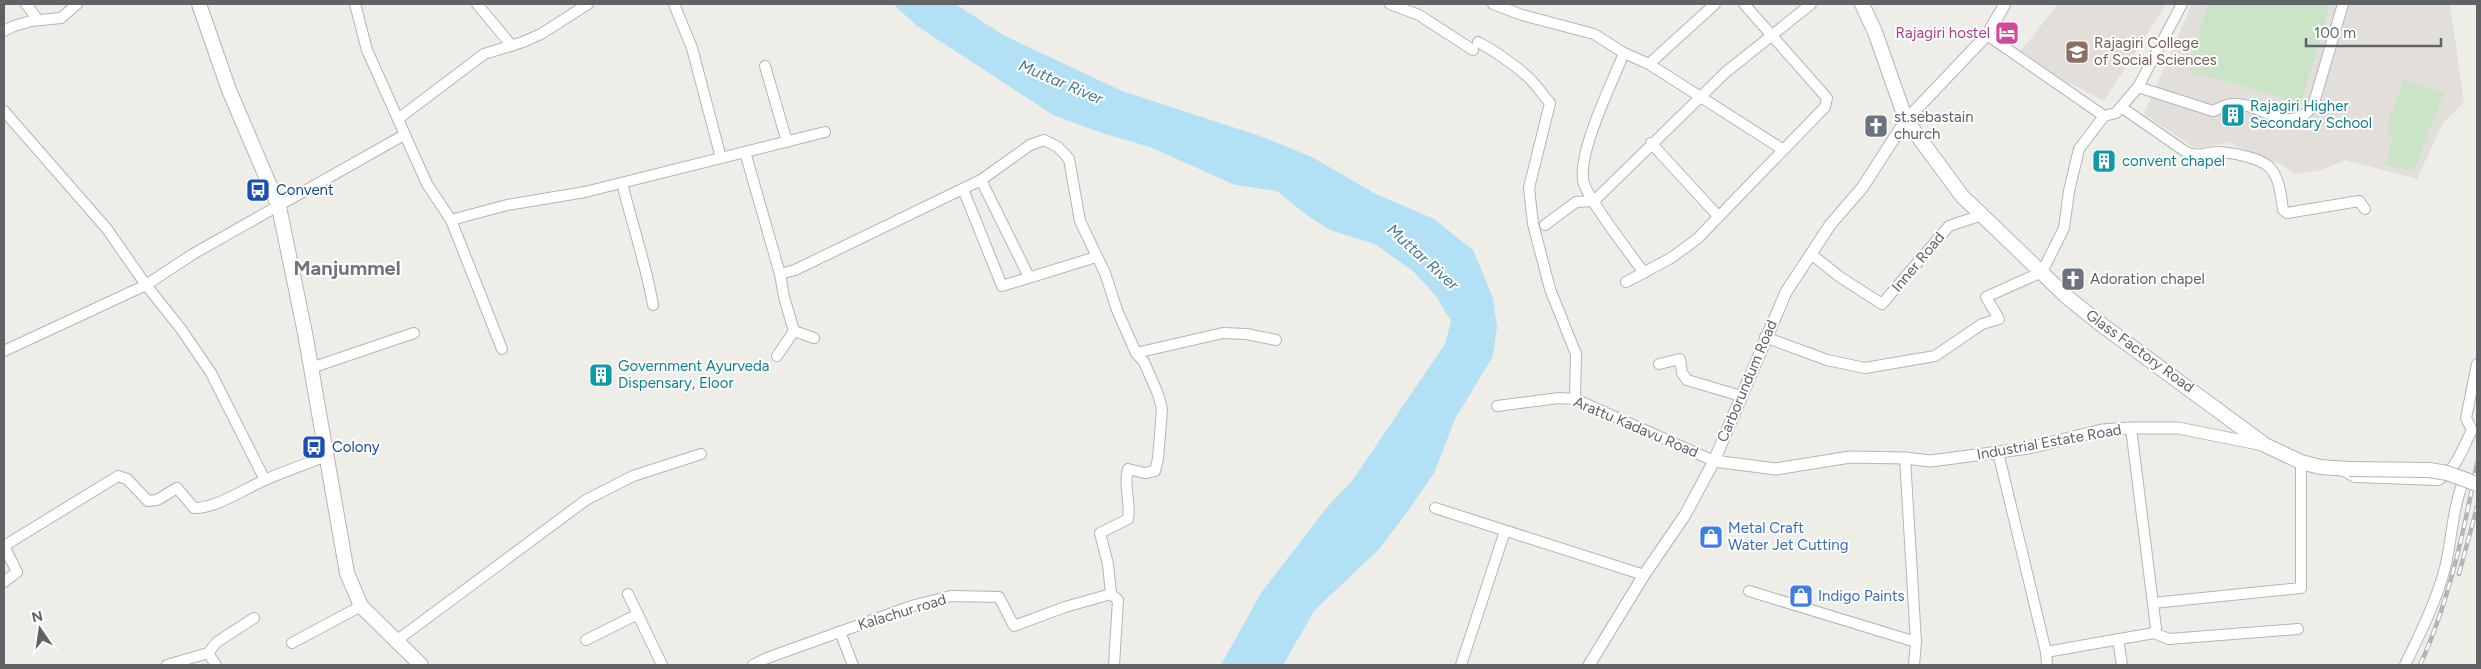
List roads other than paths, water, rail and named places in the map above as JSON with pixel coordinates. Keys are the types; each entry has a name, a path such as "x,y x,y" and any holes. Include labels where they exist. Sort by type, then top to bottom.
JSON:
{"main road":[{"path":"199,4 229,90 279,207 311,368 347,573 361,606 421,665"},
{"name":"Glass Factory Road","path":"1862,4 1875,32 1906,120 1962,196 2098,322 2265,445 2301,462 2320,467 2345,469 2429,470 2446,473 2477,484"}],"street":[{"path":"26,4 38,20"},
{"path":"4,31 14,26 38,20 61,18 77,4"},
{"path":"355,4 367,50 398,118 404,136 428,184 451,220 502,349"},
{"path":"477,4 512,46"},
{"path":"398,118 484,54 512,46 541,34 588,4"},
{"path":"674,4 692,48 721,158"},
{"path":"1390,4 1419,15 1475,46 1495,52 1529,78 1532,84 1550,102 1529,188 1533,224 1550,289 1576,354 1575,399"},
{"path":"1493,4 1522,15 1582,29 1624,53 1649,64 1699,98 1733,116 1782,149"},
{"path":"1649,64 1715,4"},
{"path":"1626,282 1671,258 1696,239 1825,106 1827,98 1744,4"},
{"path":"1545,225 1576,202 1594,201 1699,98 1770,34 1811,4"},
{"name":"Carborundum Road","path":"1590,665 1644,575 1685,515 1714,461 1765,337 1786,292 1830,225 1862,188 1906,120 1987,35 2005,4"},
{"path":"1765,337 1827,360 1866,368 1935,356 1982,324 1999,318 1986,297 2042,272 2064,228 2069,190 2079,149 2104,116 2116,113 2138,87 2182,4"},
{"path":"2138,87 2214,111 2231,103 2253,108 2287,120 2297,120 2313,106 2344,4"},
{"path":"1987,35 2104,116"},
{"path":"1624,53 1594,126 1583,166 1583,182 1644,273"},
{"path":"765,66 787,142"},
{"path":"2121,107 2186,152 2196,156 2216,152 2239,154 2271,167 2277,178 2283,210 2287,213 2359,201 2365,208"},
{"path":"4,111 107,229 146,286 181,329 211,373 265,480"},
{"path":"451,220 507,205 585,192 825,132"},
{"path":"4,351 146,286 193,254 404,136"},
{"path":"780,274 795,270 912,216 981,180 1030,145 1044,140 1058,147 1069,159 1080,221 1108,281 1117,310 1136,353 1144,362 1158,394 1162,409 1160,445 1155,471 1145,472 1128,469 1124,480 1130,506 1128,519 1100,533 1111,580 1111,594 1118,600 1114,665"},
{"path":"1651,143 1718,216"},
{"path":"745,152 780,274 784,298 794,331"},
{"path":"981,180 1029,277"},
{"path":"622,183 648,273 653,305"},
{"path":"962,189 1002,286 1096,257"},
{"name":"Inner Road","path":"1811,254 1840,277 1882,304 1949,226 1982,215"},
{"path":"794,331 814,338"},
{"path":"777,356 794,331"},
{"path":"311,368 414,333"},
{"path":"1136,353 1223,333 1246,334 1276,340"},
{"path":"1659,364 1680,359 1682,373 1687,380 1741,396"},
{"path":"2345,469 2354,477 2438,480 2444,477 2452,468 2472,430 2466,418 2477,364"},
{"name":"Arattu Kadavu Road","path":"1497,406 1559,398 1575,399 1714,461"},
{"path":"2131,428 2156,628 2154,633"},
{"name":"Industrial Estate Road","path":"1714,461 1776,469 1850,457 1905,458 1932,461 2030,448 2102,430 2131,428 2178,428 2265,445"},
{"path":"1998,452 2046,652 2047,665"},
{"path":"396,641 586,500 633,476 701,454"},
{"path":"4,582 18,572 4,546 118,476 127,479 148,501 157,500 177,488 194,508 198,508 221,501 265,480 326,456"},
{"path":"1905,458 1916,642 1914,665"},
{"path":"2153,603 2301,588 2301,462"},
{"path":"2406,665 2436,597 2451,540 2454,509 2462,485"},
{"path":"1435,508 1644,575"},
{"path":"1461,665 1505,530"},
{"path":"1749,591 1916,642"},
{"path":"628,594 662,665"},
{"name":"Kalachur road","path":"753,665 915,605 951,596 999,597 1014,626 1065,607 1111,594"},
{"path":"292,643 361,606"},
{"path":"586,640 638,614"},
{"path":"167,665 208,653 217,642 254,618"},
{"path":"2046,652 2154,633 2169,639 2298,629"},
{"path":"840,632 853,665"},
{"path":"2118,639 2122,665"},
{"path":"208,653 216,665"}],"water":[{"name":"Muttar River","path":"893,4 955,4 1005,36 1122,91 1260,136 1312,157 1374,193 1434,219 1473,250 1493,298 1497,327 1493,356 1455,419 1434,473 1380,548 1314,611 1283,665 1221,665 1261,593 1328,506 1352,481 1445,344 1451,321 1436,296 1414,272 1375,244 1330,230 1305,214 1277,191 1235,185 1150,147 1102,133 1053,115 917,26"}],"railway":[{"path":"2420,665 2447,591 2461,540 2477,463"},
{"path":"2459,574 2477,507"}],"place":[{"name":"Rajagiri hostel","path":"2007,33"},
{"name":"Rajagiri College of Social Sciences","path":"2077,52"},
{"name":"Rajagiri Higher Secondary School","path":"2233,115"},
{"name":"st.sebastain church","path":"1876,126"},
{"name":"convent chapel","path":"2104,161"},
{"name":"Convent","path":"258,190"},
{"name":"Adoration chapel","path":"2073,279"},
{"name":"Government Ayurveda Dispensary, Eloor","path":"601,375"},
{"name":"Colony","path":"314,447"},
{"name":"Metal Craft Water Jet Cutting","path":"1711,537"},
{"name":"Indigo Paints","path":"1801,596"}],"district":[{"name":"Manjummel","path":"347,268"}]}
